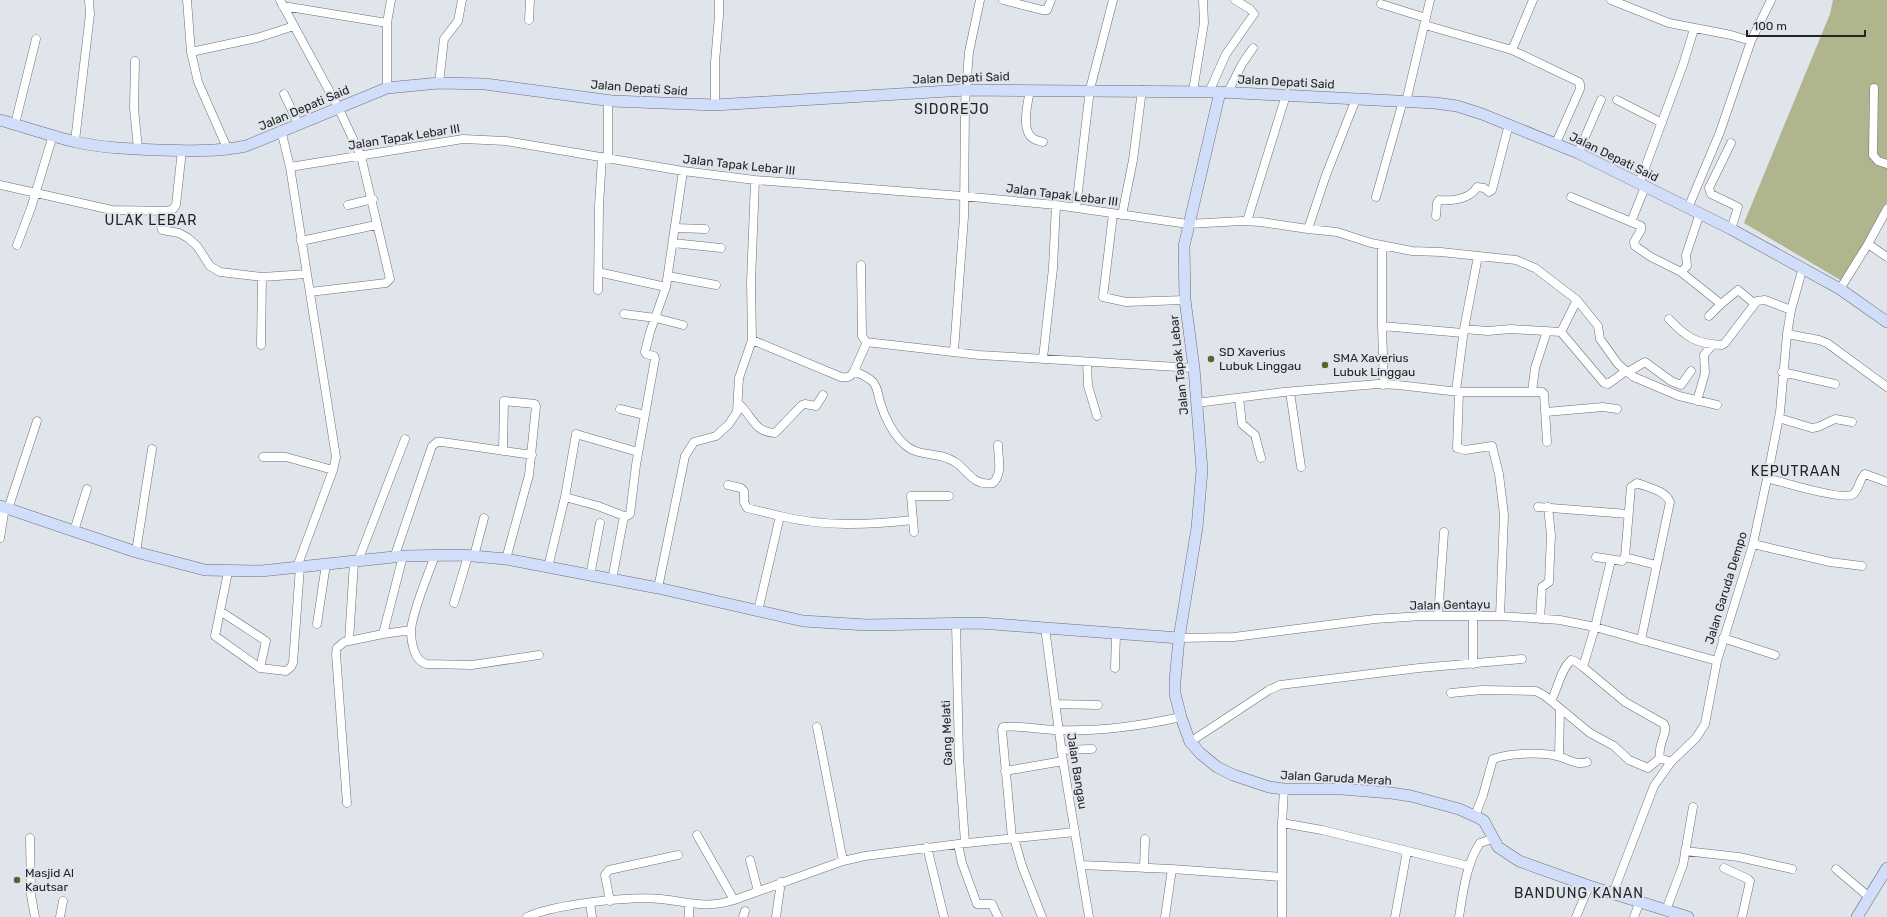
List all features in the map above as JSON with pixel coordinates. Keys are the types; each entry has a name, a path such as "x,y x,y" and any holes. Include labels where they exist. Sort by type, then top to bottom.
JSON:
{"street":[{"path":"75,141 90,14 89,0"},
{"path":"187,0 191,52 198,82 228,150"},
{"path":"386,88 387,23 392,0"},
{"path":"439,83 444,39 458,21 462,0"},
{"path":"529,20 530,0"},
{"path":"715,106 715,62 719,0"},
{"path":"954,351 964,218 963,196 966,90 969,52 980,0"},
{"path":"1003,0 1042,10 1047,10 1051,0"},
{"path":"1076,208 1090,90 1113,0"},
{"path":"1193,91 1204,23 1203,0"},
{"path":"1219,92 1226,54 1254,14 1250,9 1235,0"},
{"path":"1376,197 1404,102 1430,0"},
{"path":"1512,50 1533,0"},
{"path":"1611,0 1628,3 1669,23 1751,40"},
{"path":"1688,208 1720,132 1751,40 1769,1"},
{"path":"282,3 387,23"},
{"path":"282,3 338,107 361,156 373,199 376,225 390,279 389,281 310,292"},
{"path":"1381,4 1425,21 1512,50 1567,75 1580,84 1556,143"},
{"path":"191,52 257,38 294,26"},
{"path":"1631,222 1662,123 1694,29"},
{"path":"15,124 36,39"},
{"path":"1219,92 1254,48"},
{"path":"135,61 134,108 138,149"},
{"name":"Jalan Depati Said","path":"0,120 75,141 113,148 228,150 246,146 281,130 386,88 410,84 439,83 500,86 608,100 715,106 966,90 1193,91 1286,95 1457,106 1509,124 1556,143 1700,213 1840,289 1887,322"},
{"path":"1874,88 1873,155 1878,161 1887,164"},
{"path":"1030,90 1026,125 1030,136 1033,139 1043,142"},
{"path":"1122,215 1133,160 1142,90"},
{"name":"Jalan Tapak Lebar","path":"1179,638 1197,528 1202,485 1194,368 1185,300 1184,246 1219,92"},
{"path":"284,94 298,123"},
{"path":"1247,221 1286,95"},
{"path":"1308,229 1326,175 1356,99"},
{"path":"598,290 599,206 605,158 608,100"},
{"path":"1578,153 1601,100"},
{"path":"1617,100 1662,123"},
{"path":"1436,216 1438,201 1453,201 1473,194 1477,187 1484,188 1489,192 1492,190 1509,124"},
{"path":"228,572 216,636 260,668 282,671 288,670 291,667 299,567 333,470 336,457 290,167 281,130"},
{"path":"17,244 53,135"},
{"name":"Jalan Tapak Lebar III","path":"290,167 463,139 506,141 683,171 755,180 963,196 1056,205 1188,224 1247,221 1337,232 1382,246 1412,251 1516,260 1535,268 1577,300 1598,326 1600,339 1618,364 1627,372"},
{"path":"1731,143 1709,188 1711,194 1738,207 1731,229"},
{"path":"0,184 112,210 171,210 176,205 182,150"},
{"path":"565,498 598,506 624,516 628,516 631,511 638,452 655,359 654,356 646,354 645,352 650,332 666,287 683,171"},
{"path":"658,588 685,456 694,442 712,438 724,430 733,420 739,404 739,378 752,340 751,282 755,180"},
{"path":"1571,197 1631,222 1641,228 1634,242 1635,246 1651,257 1681,272 1721,304"},
{"path":"348,205 373,199"},
{"path":"1043,358 1053,268 1056,205"},
{"path":"1840,289 1868,244 1887,209"},
{"path":"161,211 161,229 180,233 188,238 197,246 213,269 220,272 262,277 307,274"},
{"path":"1681,272 1685,270 1686,255 1700,213"},
{"path":"1113,214 1103,297 1126,302 1185,300"},
{"path":"301,241 376,225"},
{"path":"675,228 705,229"},
{"path":"673,243 721,248"},
{"path":"1868,244 1887,257"},
{"path":"1382,246 1384,384"},
{"path":"1478,256 1464,331 1457,391 1457,448 1465,450 1492,446 1499,474 1504,515 1500,616"},
{"path":"861,265 862,336 867,342 979,355 1194,368"},
{"name":"Jalan Garuda Dempo","path":"1613,893 1637,833 1649,797 1660,776 1671,762 1696,738 1705,724 1723,638 1753,544 1779,418 1782,372 1791,310 1803,268"},
{"path":"598,272 666,287"},
{"path":"668,276 716,285"},
{"path":"261,345 262,277"},
{"path":"1709,316 1738,290 1755,304"},
{"path":"1561,332 1577,300"},
{"path":"1670,319 1684,335 1694,340 1713,344 1726,343 1757,301 1764,300 1791,310"},
{"path":"624,314 656,318 683,325"},
{"path":"1382,326 1464,331 1510,329 1561,332 1604,383 1608,384 1645,362 1671,381 1681,385"},
{"path":"1532,392 1537,363 1547,331"},
{"path":"1787,334 1827,343 1887,387"},
{"path":"752,340 841,377 847,378 852,376 867,342"},
{"path":"1697,401 1705,373 1704,355 1713,344"},
{"path":"1087,362 1088,386 1097,416"},
{"path":"854,371 873,382 877,388 885,415 903,444 910,449 949,458 956,462 977,482 986,484 992,483 998,478 998,445"},
{"path":"1679,396 1681,385 1691,371"},
{"path":"1627,372 1679,396 1717,405"},
{"path":"1782,372 1835,384"},
{"path":"1196,402 1384,384 1457,391 1544,393 1547,442"},
{"path":"1290,392 1301,467"},
{"path":"739,404 758,428 769,433 775,433 802,405 805,404 816,406 823,395"},
{"path":"1239,398 1242,424 1255,435 1261,458"},
{"path":"503,451 504,400 531,402 536,406 529,475 506,559"},
{"path":"1546,412 1603,407 1617,409"},
{"path":"620,409 645,415"},
{"path":"1779,418 1812,428 1818,427 1835,419 1852,422"},
{"path":"0,538 4,507 37,421"},
{"path":"548,567 565,498 576,434 638,452"},
{"path":"349,640 356,562 405,439"},
{"path":"383,634 398,557 432,446 437,442 532,455"},
{"path":"136,552 152,449"},
{"path":"262,458 286,457 333,470"},
{"path":"1767,478 1806,490 1849,496 1855,492 1865,474 1887,482"},
{"path":"1596,557 1622,561 1625,557 1628,514 1633,485 1637,483 1661,492 1668,499 1670,502 1641,640"},
{"path":"728,485 741,488 744,492 744,502 747,508 780,516 840,525 867,525 913,520"},
{"path":"74,531 87,489"},
{"path":"914,532 912,496 949,496"},
{"path":"4,507 136,552 197,569 228,572 261,571 398,557 435,555 471,556 506,559 658,588 803,621 866,625 956,623 1179,638"},
{"path":"1538,507 1628,514"},
{"path":"1540,619 1542,587 1549,582 1551,535 1548,507"},
{"path":"612,580 624,516"},
{"path":"758,611 780,516"},
{"path":"454,603 484,518"},
{"path":"590,576 600,522"},
{"path":"1438,616 1444,532"},
{"path":"1753,544 1830,562 1862,566"},
{"path":"435,555 411,630 418,659 427,664 472,665 539,655"},
{"path":"1625,557 1656,565"},
{"path":"1584,667 1611,560"},
{"path":"317,624 326,564"},
{"path":"220,611 266,641 260,668"},
{"name":"Jalan Gentayu","path":"1179,638 1234,637 1375,619 1438,616 1500,616 1560,620 1595,627 1717,661"},
{"path":"1473,616 1473,664"},
{"name":"Gang Melati","path":"956,623 962,864 977,904 992,904 998,917"},
{"name":"Jalan Bangau","path":"1045,628 1063,761 1089,917"},
{"path":"347,803 336,654 339,645 349,640 411,630"},
{"path":"1115,668 1116,633"},
{"name":"Jalan Garuda Merah","path":"1179,638 1175,694 1190,742 1206,759 1233,775 1269,787 1284,789 1342,789 1411,796 1458,809 1475,816 1487,825 1492,839 1503,851 1519,861 1589,886 1688,917"},
{"path":"1723,638 1775,655"},
{"path":"1190,742 1269,690 1280,685 1419,668 1522,659"},
{"path":"1551,701 1568,663 1571,660 1575,661 1625,702 1664,724 1666,731 1658,748 1660,758"},
{"path":"1451,693 1482,690 1530,690 1541,693 1593,736 1614,746 1629,760 1648,768 1660,758"},
{"path":"1055,704 1098,705"},
{"path":"1559,756 1560,710"},
{"path":"1042,917 1022,866 1013,838 1002,730 1003,727 1059,730 1141,726 1181,717"},
{"path":"817,727 843,861"},
{"path":"1062,750 1092,749"},
{"path":"1475,816 1483,795 1493,759 1523,754 1542,754 1559,756 1576,762 1587,762"},
{"path":"1660,758 1671,762"},
{"path":"1006,771 1063,761"},
{"path":"1282,917 1282,823 1284,789"},
{"path":"1666,910 1683,865 1693,807"},
{"path":"1282,823 1322,830 1469,866"},
{"path":"527,917 553,909 610,901 661,899 689,904 715,905 734,900 758,890 843,861 865,856 962,843 1075,832"},
{"path":"697,835 734,900"},
{"path":"30,838 31,895 35,917"},
{"path":"1144,868 1145,839"},
{"path":"1459,917 1469,866 1480,843 1492,839"},
{"path":"927,847 944,917"},
{"path":"1394,917 1408,851"},
{"path":"1685,851 1739,858 1792,869"},
{"path":"610,901 605,875 609,870 678,855"},
{"path":"750,860 758,890"},
{"path":"1081,865 1172,869 1282,877"},
{"path":"1724,868 1748,878 1750,881 1742,917"},
{"path":"1857,917 1887,868"},
{"path":"1165,917 1172,869"},
{"path":"1836,869 1869,897"},
{"path":"776,917 781,882"},
{"path":"1576,917 1589,886"},
{"path":"60,917 64,901"},
{"path":"1634,917 1640,901"},
{"path":"590,903 592,917"},
{"path":"689,904 689,917"}],"green space":[{"path":"1833,0 1887,0 1887,203 1842,281 1744,223 1830,14"}],"place":[{"name":"SD Xaverius Lubuk Linggau","path":"1211,359"},
{"name":"SMA Xaverius Lubuk Linggau","path":"1325,365"},
{"name":"Masjid Al Kautsar","path":"17,880"}],"district":[{"name":"SIDOREJO","path":"952,109"},
{"name":"ULAK LEBAR","path":"151,220"},
{"name":"KEPUTRAAN","path":"1796,471"},
{"name":"BANDUNG KANAN","path":"1579,893"}]}
